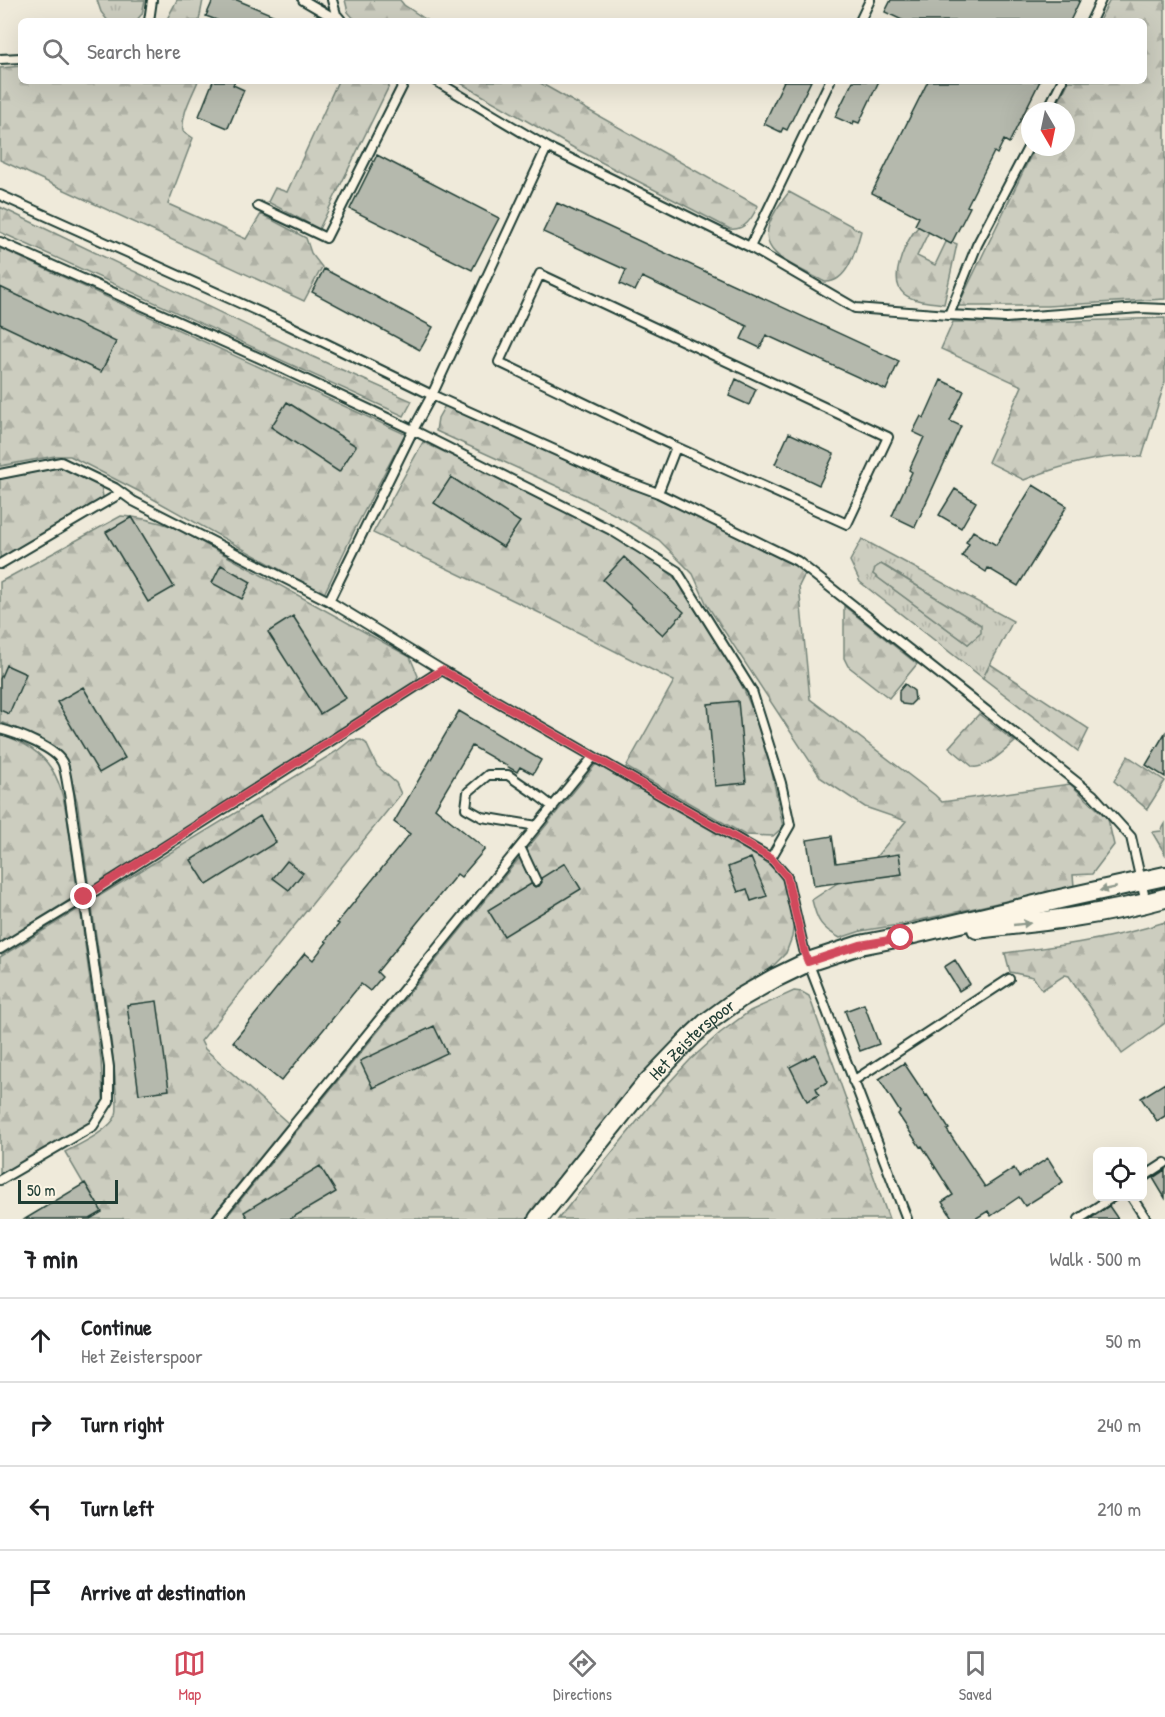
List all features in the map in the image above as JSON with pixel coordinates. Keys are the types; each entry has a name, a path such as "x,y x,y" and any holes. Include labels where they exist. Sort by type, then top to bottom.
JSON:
{"street":[{"name":"Het Zeisterspoor","path":"901,938 1165,876"},
{"name":"Het Zeisterspoor","path":"538,1219 644,1086 691,1037 740,998 775,978 808,962 860,945 1062,919 1146,904 1165,898"}],"lane":[{"path":"303,0 336,18"},
{"path":"332,0 339,18"},
{"path":"861,18 870,0"},
{"path":"1092,18 1101,0"},
{"path":"150,18 153,1"},
{"path":"0,59 18,58"},
{"path":"258,206 326,238 403,84"},
{"path":"441,84 547,147 750,247 855,308 1006,318 1140,308 1165,309"},
{"path":"750,247 829,84"},
{"path":"1052,102 1060,84"},
{"path":"329,601 432,395 547,147"},
{"path":"949,315 977,245 1024,156"},
{"path":"0,195 284,323 432,395 615,477 658,493 797,561 1093,795 1131,837 1146,904"},
{"path":"0,242 264,360 413,430 611,530 677,571 752,691 781,783 790,825 771,858"},
{"path":"540,274 888,437 847,525 676,447 499,362 540,274"},
{"path":"658,493 676,447"},
{"path":"0,474 61,462 329,601 442,670 771,858 787,877 805,954 907,1219"},
{"path":"0,564 121,492"},
{"path":"0,949 442,670"},
{"path":"0,729 14,732 45,747 62,761 69,793 109,1067 109,1101 93,1126 0,1180"},
{"path":"217,1219 593,757"},
{"path":"537,826 482,818 466,808 468,792 488,775 508,775 553,807"},
{"path":"520,847 536,881"},
{"path":"853,1081 1009,979"},
{"path":"1147,1175 1165,1162"},
{"path":"1079,1219 1108,1201"},
{"path":"1134,1201 1146,1219"}],"green space":[{"path":"97,0 145,0 142,14 139,18 106,18"},
{"path":"177,0 203,0 200,18 168,18"},
{"path":"345,0 400,0 424,18 353,18 348,12"},
{"path":"1110,0 1165,0 1165,299 1047,306 958,306 1031,156 1075,156 1075,102 1058,102 1068,84 1147,84 1147,18 1101,18"},
{"path":"18,66 18,84 197,84 183,125 183,131 193,138 168,204 246,239 261,214 306,238 311,253 322,267 304,301 0,160 0,68"},
{"path":"337,84 390,84 319,229 268,202 275,188 287,192"},
{"path":"462,84 542,84 758,206 744,226 730,229 574,148"},
{"path":"789,192 861,231 850,264 840,277 833,281 825,282 780,258 772,249 768,239 768,227 775,211"},
{"path":"0,207 311,356 412,401 404,416 0,232"},
{"path":"922,223 931,227 917,256 935,265 947,240 957,244 944,304 908,297 899,288 897,281 899,264 906,247 913,233"},
{"path":"0,248 405,434 324,594 146,495 70,456 55,456 0,466"},
{"path":"1165,318 1165,382 1142,457 1113,457 1082,462 1024,480 988,462 1022,386 941,349 953,322"},
{"path":"447,402 774,550 795,564 805,574 799,586 810,699 942,802 1070,784 1108,819 1114,845 1092,874 1073,875 1074,886 861,931 840,938 821,923 812,900 876,857 906,821 865,807 821,778 707,605 693,574 659,540 583,498 436,431 438,418"},
{"path":"423,442 578,515 655,560 681,584 717,637 760,728 770,763 783,827 773,836 745,835 626,767 674,681 546,616 373,533"},
{"path":"56,468 69,468 101,486 105,507 0,566 0,479"},
{"path":"121,516 149,520 176,528 410,657 418,676 412,688 89,888 77,801 67,768 46,744 31,734 0,722 0,582"},
{"path":"862,539 1013,621 983,678 860,582 850,561","holes":["885,566 980,625 980,633 968,644 873,574"]},
{"path":"881,564 981,625 981,633 968,644 873,574 875,568"},
{"path":"844,606 917,664 889,698 848,666 844,658"},
{"path":"990,664 1089,729 1078,751 983,678"},
{"path":"979,714 1015,742 984,765 973,767 949,747"},
{"path":"0,734 33,749 44,759 58,782 66,813 78,895 0,943"},
{"path":"351,740 361,740 366,743 377,766 396,783 401,794 201,1041 205,1049 288,1123 210,1219 85,1219 99,1210 65,1152 108,1126 116,1115 117,1106 110,1034 91,901 337,751"},
{"path":"1128,756 1165,781 1147,809 1114,781"},
{"path":"596,764 765,861 777,872 789,889 794,922 792,937 786,953 765,974 732,993 705,1013 658,1060 528,1219 225,1219"},
{"path":"1165,824 1165,854 1152,832 1161,831"},
{"path":"80,908 101,1060 104,1111 88,1125 0,1176 0,957"},
{"path":"1165,922 1165,1023 1122,1054 1069,976 1065,975 1042,990 1033,977 1010,972 1005,953 1066,945"},
{"path":"794,991 809,996 889,1219 558,1219 665,1087 690,1060 720,1033 750,1011"}],"building":[{"path":"213,0 237,0 280,18 211,18 206,16"},
{"path":"891,0 1080,0 1071,18 898,18 885,12"},
{"path":"212,84 234,84 244,90 228,128 199,116"},
{"path":"783,84 810,84 787,130 783,128 781,132 764,124"},
{"path":"852,84 878,84 859,123 854,121 853,125 835,117"},
{"path":"926,84 1038,84 1030,102 1021,102 1021,119 1009,143 1004,140 997,154 994,152 951,244 915,225 919,217 872,193"},
{"path":"377,155 499,218 472,270 350,209"},
{"path":"557,203 899,361 886,390 766,335 760,348 741,339 747,326 642,277 635,291 620,284 626,270 543,232"},
{"path":"324,269 433,327 420,350 312,292"},
{"path":"0,287 116,342 101,372 0,324"},
{"path":"736,379 756,389 749,405 729,396"},
{"path":"941,380 964,391 950,421 961,426 915,527 892,516 912,472 909,470 924,437 913,432 921,416 924,418"},
{"path":"287,402 356,446 339,472 271,427"},
{"path":"789,433 834,454 819,485 775,464"},
{"path":"451,477 520,522 503,547 434,503"},
{"path":"1033,485 1067,506 1018,586 988,568 986,572 962,556 969,544 966,542 973,531 996,545"},
{"path":"955,489 976,502 961,528 939,515"},
{"path":"132,517 174,587 148,602 106,532"},
{"path":"624,557 684,612 663,635 603,580"},
{"path":"221,565 251,582 242,599 212,583"},
{"path":"293,616 346,698 320,714 268,632"},
{"path":"6,665 26,674 9,714 0,710 0,679"},
{"path":"905,684 914,691 915,700 910,705 902,704 899,700 899,691"},
{"path":"83,687 125,758 99,773 57,702"},
{"path":"738,701 746,783 715,786 708,704"},
{"path":"459,711 541,760 533,774 520,767 517,772 472,746 435,808 485,849 461,877 457,874 377,972 382,977 370,991 361,984 281,1081 233,1042 305,953 313,960 339,924 337,923 410,834 394,822"},
{"path":"1165,733 1165,777 1146,765"},
{"path":"260,816 276,842 207,885 191,860"},
{"path":"832,836 836,863 899,854 902,874 814,886 807,840"},
{"path":"751,858 767,896 751,901 747,889 738,892 728,867"},
{"path":"287,861 303,873 289,890 273,878"},
{"path":"565,863 581,889 504,936 488,910 531,884 535,887 539,886 542,882 541,878"},
{"path":"955,960 970,984 959,991 944,967"},
{"path":"157,1001 169,1090 139,1094 127,1005"},
{"path":"864,1004 879,1044 860,1051 845,1011"},
{"path":"434,1026 447,1053 373,1088 360,1061"},
{"path":"815,1054 828,1082 816,1088 819,1095 807,1101 790,1067"},
{"path":"904,1063 985,1187 1014,1168 1019,1177 1048,1158 1063,1182 1025,1206 1019,1197 991,1216 988,1211 975,1219 953,1219 942,1202 953,1195 922,1146 920,1147 898,1114 900,1112 879,1079"},
{"path":"1165,1083 1165,1116 1157,1121 1141,1098"},
{"path":"320,1166 336,1192 290,1219 248,1219 244,1212"},
{"path":"1165,1170 1165,1198 1153,1178"},
{"path":"85,1183 102,1212 90,1219 25,1219"},
{"path":"1109,1206 1118,1219 1090,1219"}],"route":[{"path":"84,897 442,670 771,858 787,877 808,962 860,945 901,938"}]}
